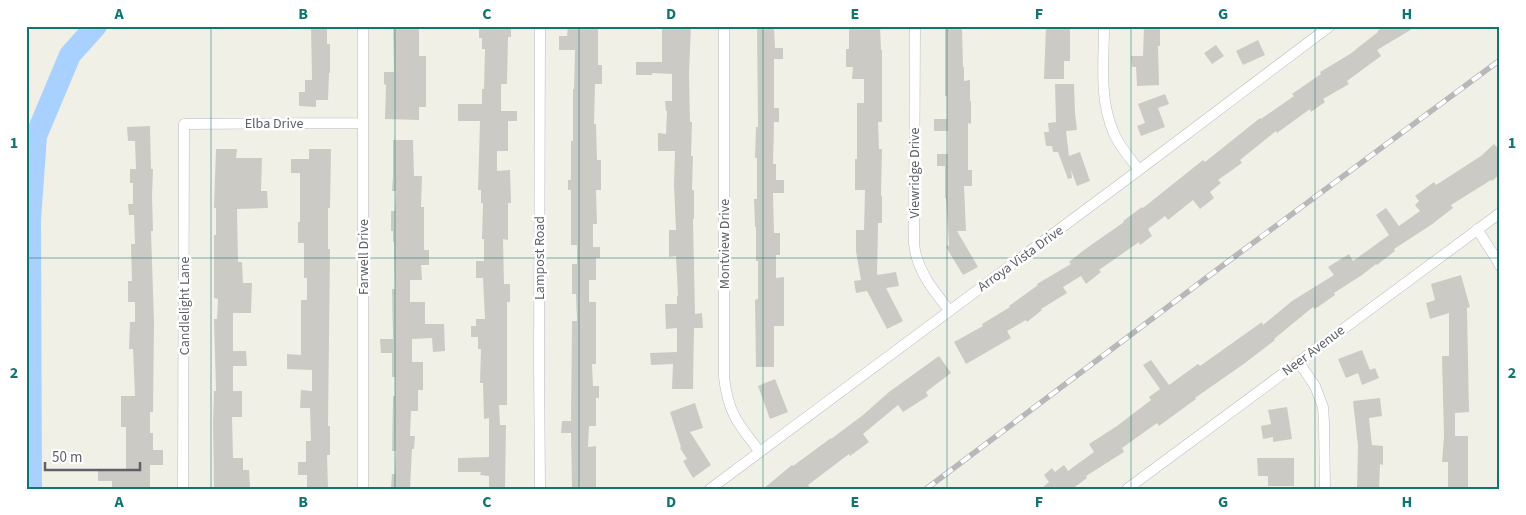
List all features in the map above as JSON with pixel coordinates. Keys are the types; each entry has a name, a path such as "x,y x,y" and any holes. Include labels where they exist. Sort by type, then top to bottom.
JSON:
{"street":[{"name":"Farwell Drive","path":"363,26 363,489"},
{"name":"Lampost Road","path":"540,26 540,489"},
{"name":"Montview Drive","path":"724,26 724,377 726,395 732,412 741,428 760,452"},
{"name":"Viewridge Drive","path":"915,26 914,244 920,269 933,291 949,310"},
{"path":"1104,26 1103,79 1106,104 1113,132 1139,170"},
{"name":"Arroya Vista Drive","path":"710,489 1139,170 1326,27"},
{"name":"Elba Drive","path":"184,124 363,123"},
{"name":"Candlelight Lane","path":"183,489 184,124"},
{"name":"Neer Avenue","path":"1127,489 1500,213"},
{"path":"1477,229 1500,266"},
{"path":"1298,362 1315,386 1323,407 1324,489"}],"building":[{"path":"311,26 327,26 327,44 330,44 328,100 316,100 316,107 299,106 299,92 305,92 305,80 312,80"},
{"path":"393,26 419,26 419,56 426,56 426,107 419,107 419,120 385,119 386,85 384,84 384,72 394,72"},
{"path":"479,26 511,26 511,37 508,37 507,84 501,84 501,111 517,111 517,121 508,121 508,151 497,151 497,171 510,170 511,203 508,203 508,240 503,239 504,284 510,284 510,302 507,302 507,405 499,405 500,425 506,425 505,489 489,489 489,476 480,475 481,472 458,472 458,458 489,457 489,418 484,419 483,383 480,383 481,349 478,349 478,337 471,337 471,326 476,326 476,319 485,319 483,278 476,278 476,261 484,261 484,239 482,239 483,203 481,203 481,190 478,190 480,121 458,121 458,104 482,104 485,49 482,49 482,38 479,38"},
{"path":"598,26 598,65 602,65 602,84 595,84 594,124 596,124 597,160 601,160 601,190 596,190 597,224 593,224 593,247 600,247 600,258 596,258 596,280 589,280 589,302 596,302 596,364 592,364 593,386 599,386 599,398 596,398 596,426 589,426 588,447 596,446 596,489 572,489 571,433 561,433 562,421 571,421 572,321 577,321 576,294 572,294 572,264 577,264 577,245 571,245 571,190 568,190 568,180 571,180 571,141 573,141 575,50 559,50 559,36 567,36 568,27"},
{"path":"662,26 691,26 689,74 690,122 692,122 691,156 693,156 692,190 694,190 695,314 702,313 703,328 694,328 693,389 672,389 673,364 651,365 650,353 677,352 677,328 666,329 665,304 677,304 678,296 676,256 669,257 669,230 676,230 675,151 658,151 658,133 666,134 667,111 665,101 672,101 672,74 652,73 652,75 636,75 636,62 662,62"},
{"path":"757,26 774,26 775,48 783,48 783,59 774,59 774,108 779,108 779,122 774,122 773,164 776,164 776,180 784,180 784,193 773,193 774,233 780,233 780,255 776,255 776,278 784,277 784,326 774,326 774,367 756,367 755,300 758,299 758,261 756,261 754,199 757,199 757,158 755,158 756,127 758,127"},
{"path":"849,26 880,26 882,122 878,122 879,149 882,149 882,223 878,223 877,275 896,272 899,286 886,288 903,321 887,329 867,291 856,293 854,281 861,280 856,251 856,230 864,230 865,190 855,190 855,159 857,159 857,103 864,103 864,79 852,79 853,67 846,67 846,49 849,49"},
{"path":"1046,26 1070,26 1070,61 1064,61 1064,79 1044,79"},
{"path":"1144,26 1160,26 1160,46 1158,46 1159,85 1137,86 1136,67 1132,67 1131,56 1143,56"},
{"path":"1385,26 1417,26 1377,50 1381,56 1347,81 1349,84 1323,99 1325,102 1311,112 1310,109 1277,133 1276,131 1240,160 1242,163 1218,180 1221,183 1210,192 1214,198 1200,209 1193,200 1168,220 1165,216 1148,229 1152,236 1140,245 1139,242 1099,270 1101,272 1086,284 1081,276 1063,287 1067,293 1041,309 1027,322 1026,320 1007,331 1011,338 966,364 954,342 983,326 982,324 1010,307 1037,284 1071,264 1069,262 1084,250 1143,208 1203,160 1205,162 1260,118 1294,96 1292,94 1321,74 1320,72 1350,54"},
{"path":"945,28 962,28 964,81 970,80 971,124 968,123 968,170 972,170 972,186 964,186 966,231 957,231 978,267 963,275 946,247 949,245 945,198 945,166 937,166 937,154 948,154 948,131 934,131 934,119 947,119"},
{"path":"1258,40 1265,55 1243,65 1236,51"},
{"path":"1216,45 1224,56 1212,64 1204,53"},
{"path":"1055,84 1074,84 1077,130 1066,131 1069,156 1080,152 1090,181 1077,186 1071,170 1072,178 1068,179 1058,152 1053,152 1052,146 1046,146 1044,132 1049,132 1048,123 1056,122"},
{"path":"1165,94 1169,104 1158,108 1165,127 1141,136 1137,126 1145,123 1138,104"},
{"path":"150,126 151,169 153,169 153,231 151,231 154,322 153,412 150,412 150,433 153,433 153,450 163,450 163,465 150,465 150,489 112,489 112,481 98,481 98,470 126,470 126,427 121,427 121,396 135,396 133,349 129,349 130,322 135,322 135,302 128,302 128,281 132,281 131,244 135,244 134,215 129,215 128,204 133,204 133,183 130,183 130,169 136,169 135,141 128,141 127,127"},
{"path":"393,140 413,140 414,176 422,176 421,207 424,207 424,250 429,250 429,265 421,265 422,280 410,280 410,302 425,302 425,324 444,324 445,351 433,352 432,338 412,339 412,362 423,362 423,390 418,390 418,411 411,411 410,436 415,436 414,449 412,449 410,489 391,489 392,474 395,474 396,451 392,451 395,377 392,377 392,353 381,353 380,339 393,339 392,289 395,289 391,211 395,211 396,191 392,191"},
{"path":"1494,144 1500,151 1500,174 1492,181 1451,205 1453,208 1431,225 1394,249 1395,251 1377,265 1334,293 1335,295 1315,309 1313,307 1245,363 1159,426 1157,423 1122,448 1124,452 1086,476 1087,478 1072,489 1041,489 1049,482 1044,475 1052,468 1055,472 1064,465 1068,471 1094,452 1089,444 1117,426 1151,400 1149,397 1160,389 1143,365 1151,360 1169,385 1198,364 1200,366 1262,322 1263,325 1292,301 1334,275 1328,267 1349,254 1353,261 1389,235 1376,215 1386,208 1399,226 1420,211 1415,205 1419,201 1415,196 1434,182 1436,185 1481,156"},
{"path":"216,149 237,149 236,158 262,158 261,191 267,191 268,208 237,209 238,262 242,262 243,283 252,283 251,313 233,313 233,351 246,351 247,366 233,366 233,391 242,391 242,417 232,417 233,458 243,458 243,470 249,470 250,487 214,488 213,423 214,391 216,391 214,319 217,319 218,299 214,298"},
{"path":"309,149 331,149 330,208 328,208 328,249 330,249 328,426 330,426 330,455 327,455 328,489 307,489 307,475 298,475 298,462 306,462 306,441 311,441 310,408 300,408 301,390 312,391 312,370 287,369 287,354 301,355 301,300 307,300 307,278 304,278 304,243 298,243 300,173 291,173 291,159 309,159"},
{"path":"1461,275 1470,307 1467,308 1469,412 1455,413 1455,436 1468,436 1468,489 1448,489 1448,462 1442,462 1444,436 1442,356 1449,356 1449,313 1430,319 1426,303 1435,300 1431,284"},
{"path":"1362,350 1370,370 1375,368 1379,378 1362,385 1358,373 1346,378 1338,359"},
{"path":"939,356 951,373 926,392 928,396 903,412 898,405 863,434 869,442 850,456 849,454 808,485 811,489 763,489 792,465 831,439 863,415 889,392"},
{"path":"775,379 788,412 770,419 758,386"},
{"path":"1380,398 1382,416 1369,418 1372,445 1383,446 1383,465 1380,464 1379,489 1357,489 1358,446 1353,401"},
{"path":"695,403 703,428 690,432 711,465 693,478 683,461 687,459 680,448 670,412"},
{"path":"1287,407 1292,439 1273,442 1273,437 1263,439 1261,426 1271,424 1268,410"},
{"path":"1257,458 1294,458 1294,486 1268,486 1268,476 1258,476"}],"waterway":[{"path":"31,489 30,220 36,136 70,55 96,26"}],"railway":[{"path":"926,489 1500,60"}]}
